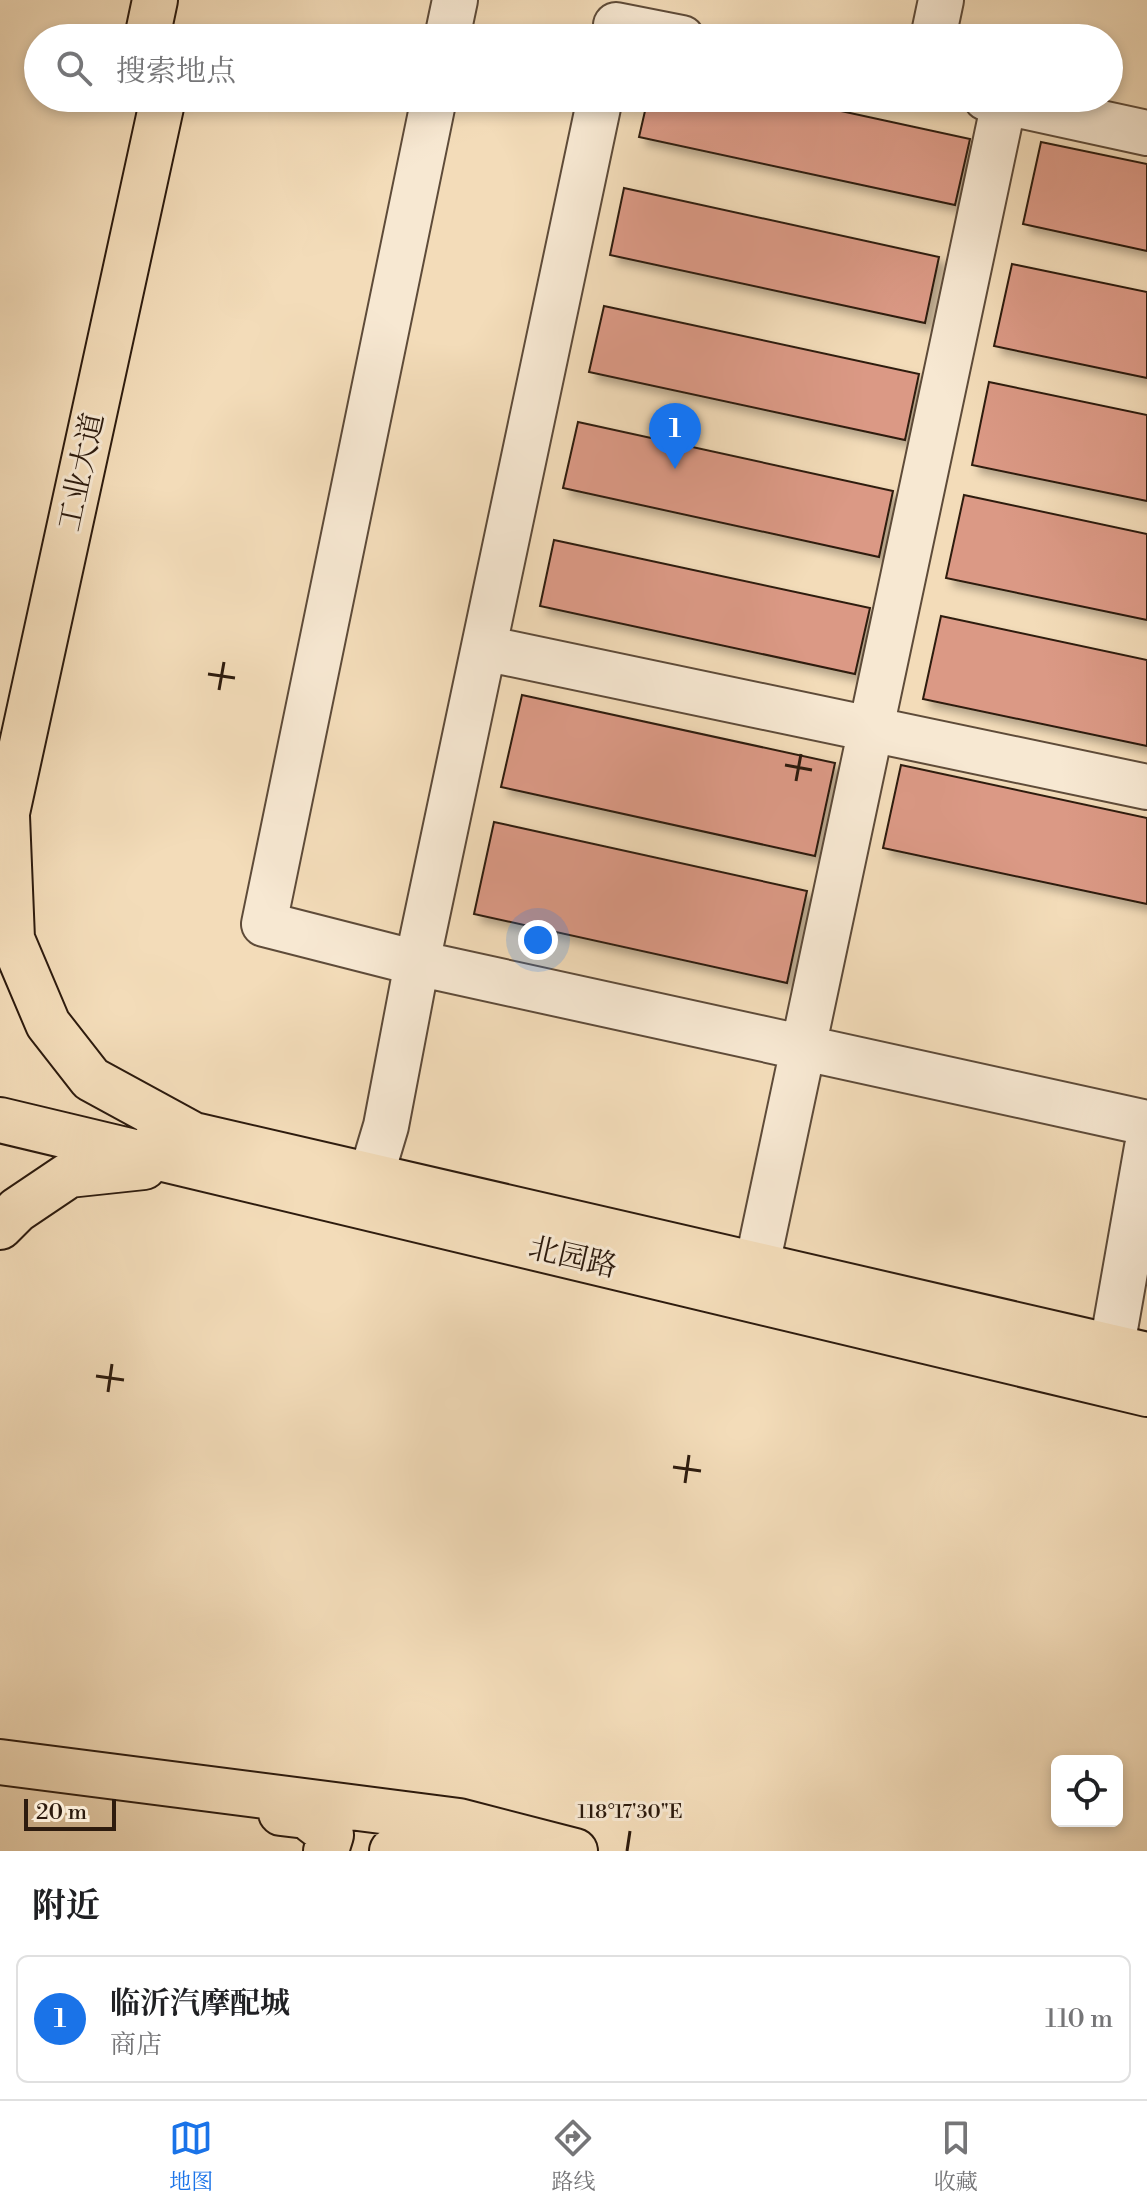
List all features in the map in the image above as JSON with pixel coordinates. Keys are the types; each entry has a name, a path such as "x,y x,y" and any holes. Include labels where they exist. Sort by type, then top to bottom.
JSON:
{"main road":[{"path":"150,24 155,0"},
{"path":"179,24 184,0"},
{"name":"工业大道","path":"0,712 131,112"},
{"name":"工业大道","path":"160,112 3,830 12,939 48,1024 91,1079 190,1150"},
{"name":"北园路","path":"0,1093 11,1093 190,1150 1147,1394"},
{"name":"北园路","path":"0,1120 371,1176 1129,1350"},
{"path":"0,1227 17,1210 69,1175 190,1150"},
{"path":"0,1762 459,1821 575,1851"},
{"path":"0,1781 306,1816 331,1835 326,1851"},
{"path":"392,1851 420,1847 518,1847 548,1851"}],"lane":[{"path":"450,24 455,0"},
{"path":"936,24 941,0"},
{"path":"431,112 264,924 417,963 1147,1123"},
{"path":"371,1176 386,1126 417,963 597,112"},
{"path":"757,1265 871,727 993,112"},
{"path":"1050,112 1147,133"},
{"path":"484,648 1147,787"},
{"path":"1129,1350 1147,1147"}],"building":[{"path":"645,112 846,112 970,139 955,205 639,137"},
{"path":"1041,142 1147,164 1147,251 1023,224"},
{"path":"624,188 939,257 925,323 610,255"},
{"path":"1012,264 1147,292 1147,378 994,346"},
{"path":"604,306 919,374 905,440 589,372"},
{"path":"989,382 1147,415 1147,501 972,465"},
{"path":"578,422 893,491 879,557 563,488"},
{"path":"964,495 1147,534 1147,620 946,578"},
{"path":"554,540 870,608 855,674 540,606"},
{"path":"941,616 1147,660 1147,746 923,699"},
{"path":"522,695 835,763 815,856 501,787"},
{"path":"901,765 1147,818 1147,904 883,848"},
{"path":"494,822 807,891 787,983 474,914"}],"place":[{"name":"临沂汽摩配城","path":"675,469"}]}
